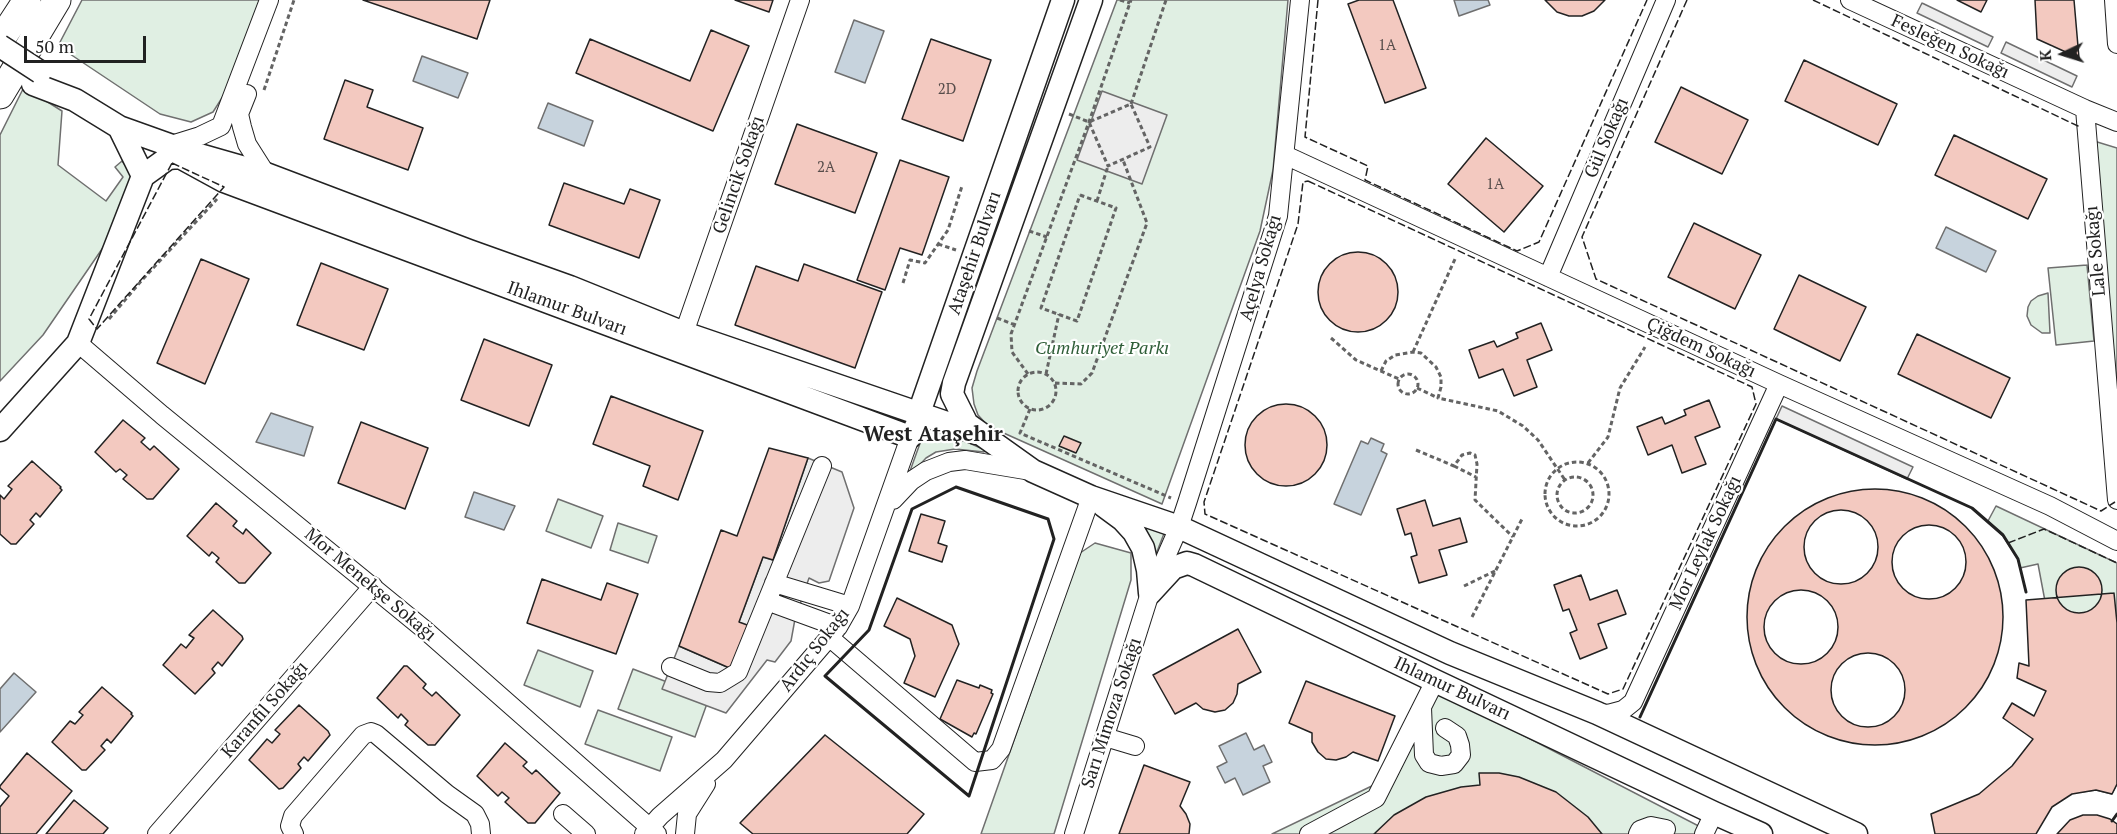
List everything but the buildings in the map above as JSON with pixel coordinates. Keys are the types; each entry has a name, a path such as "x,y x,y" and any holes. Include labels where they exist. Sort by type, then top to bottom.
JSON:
{"highway":[{"path":"0,41 27,0"},
{"path":"0,95 57,0"}],"main road":[{"name":"Ataşehir Bulvarı","path":"920,413 1063,0"},
{"name":"Ataşehir Bulvarı","path":"976,433 967,424 959,410 952,394 954,383 1091,0"},
{"path":"0,46 37,78"},
{"path":"0,63 37,78"},
{"name":"Ihlamur Bulvarı","path":"37,78 119,127 240,168 266,174 570,287 680,341 910,436"},
{"path":"0,430 78,343 143,176 119,127"},
{"name":"Ihlamur Bulvarı","path":"143,176 168,158 180,157 227,182 680,341 920,413 976,433 1033,471 1090,497 1179,527 1450,653 1597,712 1856,834"},
{"path":"1090,497 1123,520 1134,532 1143,548 1150,593"},
{"name":"Ihlamur Bulvarı","path":"1150,593 1173,568 1187,563 1194,565 1722,823 1761,834"}],"street":[{"path":"171,145 200,136 220,126 231,104 269,0"},
{"path":"266,174 247,144 239,114 282,0"},
{"name":"Gelincik Sokağı","path":"680,341 801,0"},
{"name":"Açelya Sokağı","path":"1150,593 1179,527 1278,216 1300,0"},
{"name":"Gül Sokağı","path":"1548,277 1666,0"},
{"name":"Fesleğen Sokağı","path":"1850,0 2117,122"},
{"path":"2114,0 2117,44"},
{"name":"Lale Sokağı","path":"2085,109 2117,500"},
{"name":"Çiğdem Sokağı","path":"1285,155 1779,384 2050,506 2117,541"},
{"name":"Mor Menekşe Sokağı","path":"78,343 162,415 373,586 650,832"},
{"name":"Mor Leylak Sokağı","path":"1633,702 1779,384"},
{"name":"Ataşehir Bulvarı","path":"887,506 920,413"},
{"name":"Ardıç Sokağı","path":"650,832 718,765 833,632 850,606 887,506 911,481 926,471 949,462 965,460 1033,471"},
{"path":"671,667 708,682 720,683 738,672 822,466"},
{"path":"767,601 833,632 975,762 992,760 1001,749 1090,497"},
{"path":"774,583 850,606"},
{"name":"Karanfil Sokağı","path":"157,834 373,586"},
{"name":"Sarı Mimoza Sokağı","path":"1074,834 1150,593"},
{"path":"1309,834 1376,798 1435,681"},
{"name":"Ihlamur Bulvarı","path":"1597,712 1608,714 1623,710 1633,702"},
{"path":"1422,706 1424,755 1429,763 1441,766 1454,764 1461,755 1456,736 1445,728"},
{"path":"294,834 290,826 293,816 363,735 371,732 475,814 480,824 481,834"},
{"path":"1105,736 1135,746"},
{"path":"685,834 687,814 718,765"},
{"path":"563,814 586,834"},
{"path":"1704,834 1722,823"},
{"path":"1638,834 1640,830 1651,826 1665,829"}],"path":[{"path":"1028,374 1012,352 1011,334 1089,122 1130,2 1120,0"},
{"path":"1108,166 1150,147 1131,104 1166,0"},
{"path":"1089,122 1131,104"},
{"path":"1054,108 1089,122 1108,166 1097,201"},
{"path":"1054,383 1081,384 1092,373 1147,223 1123,160"},
{"path":"106,323 227,182"},
{"path":"903,283 910,260 925,263 948,230 963,186"},
{"path":"1080,195 1097,201 1116,208 1077,321 1041,308 1080,195"},
{"path":"1413,352 1455,259"},
{"path":"1046,374 1059,314"},
{"path":"1331,338 1356,360 1399,379"},
{"path":"1588,463 1608,437 1620,388 1645,347"},
{"path":"1381,371 1386,361 1395,355 1421,353 1436,367 1441,377 1438,398"},
{"path":"1040,372 1046,374 1054,383 1056,390 1053,402 1043,409 1030,409 1020,401 1017,389 1019,382 1028,374 1040,372"},
{"path":"1407,374 1414,376 1418,382 1417,388 1409,394 1403,393 1399,388 1399,379 1407,374"},
{"path":"1417,388 1438,398 1498,411 1523,426 1538,440 1556,470 1565,480"},
{"path":"1030,409 1020,433 1154,492"},
{"path":"1416,450 1476,477"},
{"path":"1454,466 1462,455 1470,453 1475,455 1477,464 1475,500 1513,537"},
{"path":"1578,461 1588,463 1598,469 1609,486 1609,497 1601,516 1582,526 1571,526 1553,515 1547,506 1545,496 1546,485 1556,470 1567,463 1578,461"},
{"path":"1577,476 1588,482 1593,499 1586,510 1575,513 1560,505 1558,489 1565,480 1577,476"},
{"path":"1472,617 1523,517"},
{"path":"1464,586 1496,570"}],"green space":[{"path":"82,0 261,0 227,90 213,112 191,122 160,114 58,46"},
{"name":"Cumhuriyet Parkı","path":"1117,0 1288,0 1273,170 1260,231 1162,504 988,426 978,415 972,388"},
{"path":"24,87 62,111 58,165 106,201 123,177 115,167 122,161 129,170 133,190 113,233 43,335 0,381 0,135"},
{"path":"2094,141 2117,148 2117,389"},
{"path":"2087,265 2094,341 2056,345 2048,268"},
{"path":"2048,293 2050,333 2042,333 2031,325 2027,316 2028,307 2031,301 2038,296"},
{"path":"927,424 985,450 984,452 955,449 936,452 926,458 913,472 910,471"},
{"path":"558,499 603,516 591,548 546,531"},
{"path":"1996,506 2117,563 2117,784 2112,794 2096,790 2081,792 2038,564 2020,568 2018,559 2003,536 1988,521"},
{"path":"1129,516 1165,531 1153,562"},
{"path":"618,523 657,536 648,563 610,550"},
{"path":"1095,543 1131,553 1131,580 1054,834 981,834 1080,553"},
{"path":"538,650 593,671 580,707 524,685"},
{"path":"633,669 709,698 695,737 618,709"},
{"path":"1428,686 1714,834 1272,834 1378,783"},
{"path":"598,710 672,737 660,771 585,744"}],"shaded area":[{"path":"1454,0 1488,0 1490,5 1459,16"},
{"path":"1922,3 1993,37 1988,47 1917,13"},
{"path":"854,20 884,31 865,83 835,72"},
{"path":"2006,42 2077,76 2072,87 2001,53"},
{"path":"422,56 468,73 458,98 413,81"},
{"path":"1102,91 1167,115 1142,184 1077,160"},
{"path":"548,103 593,121 584,146 538,128"},
{"path":"1946,227 1996,251 1986,272 1936,248"},
{"path":"1782,406 1913,467 1907,479 1776,419"},
{"path":"271,413 313,427 304,456 256,442"},
{"path":"1371,438 1384,444 1381,451 1387,454 1361,515 1334,504 1361,441 1368,444"},
{"path":"808,458 842,472 854,508 829,581 819,583 809,578 795,619 791,641 775,662 767,660 726,713 662,689 679,646 734,670 739,622 763,557 773,560"},
{"path":"474,492 515,506 504,530 465,517"},
{"path":"14,673 36,692 0,732 0,689"},
{"path":"1246,733 1254,750 1264,745 1272,762 1263,766 1270,782 1243,795 1235,778 1225,783 1217,767 1227,762 1219,746"}],"fence":[{"path":"1318,0 1305,137 1368,166 1365,180 1517,251 1539,242 1647,0"},
{"path":"1687,0 1582,237 1596,279 2101,511 2115,502"},
{"path":"1813,0 2080,127"},
{"path":"172,163 224,187 97,329 89,319 172,163"},
{"path":"1308,181 1752,387 1756,404 1623,689 1608,694 1205,514 1204,502 1298,224 1303,182 1308,181"},
{"path":"2008,543 2044,529 2117,563"}],"wall":[{"path":"1640,717 1776,419 1972,508 2003,535 2018,559 2026,592"},
{"path":"956,487 1048,519 1054,539 969,796 825,676 869,630 912,509 956,487"},
{"path":"2112,821 2117,814"}],"district":[{"name":"West Ataşehir","path":"933,435"}]}
